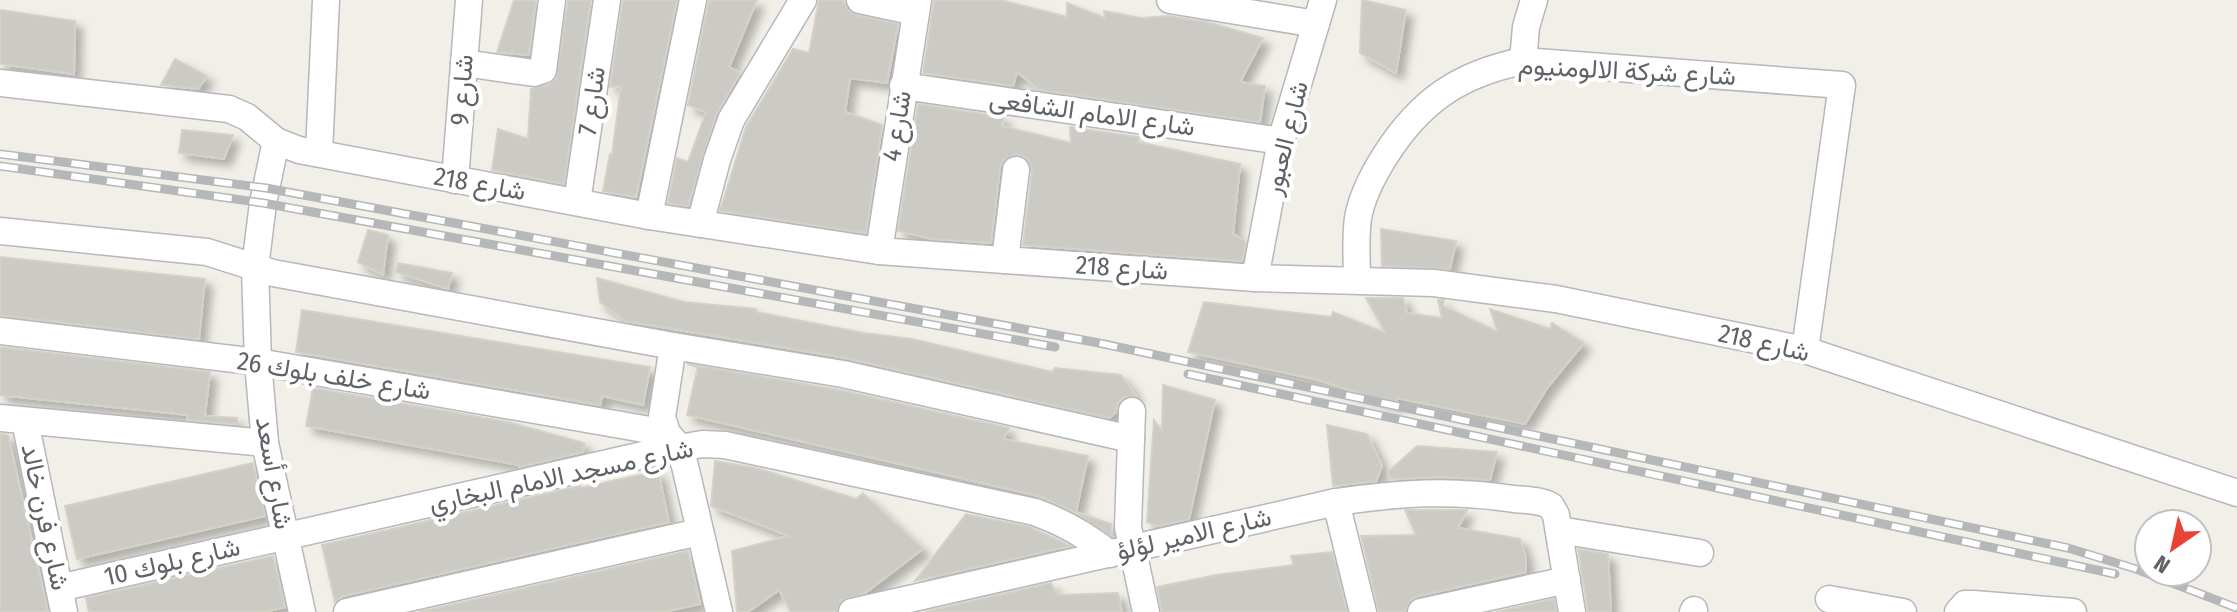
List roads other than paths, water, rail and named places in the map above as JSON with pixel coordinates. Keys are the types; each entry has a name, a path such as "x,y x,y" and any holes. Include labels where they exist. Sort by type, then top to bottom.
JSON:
{"street":[{"path":"319,153 326,0"},
{"name":"شارع 9","path":"455,180 469,0"},
{"path":"464,63 534,73 543,70 552,0"},
{"name":"شارع 7","path":"577,202 607,0"},
{"path":"649,216 693,0"},
{"path":"700,224 731,120 803,0"},
{"path":"860,0 917,6"},
{"path":"1170,0 1320,12"},
{"path":"1523,61 1526,27 1534,0"},
{"name":"شارع 4","path":"879,251 917,6"},
{"name":"شارع العبور","path":"1255,278 1281,141 1320,12"},
{"name":"شارع شركة الالومنيوم","path":"1357,280 1357,235 1362,203 1374,173 1395,141 1429,102 1473,74 1523,61 1842,85 1805,350"},
{"name":"شارع 218","path":"0,83 229,109 247,117 276,141 319,153 649,216 879,251 1255,278 1434,283 1556,299 1805,350 2237,493"},
{"name":"شارع الامام الشافعى","path":"903,86 1281,141"},
{"name":"شارع أسعد","path":"276,141 263,203 255,268 258,362 265,443 302,612"},
{"path":"1005,260 1016,170"},
{"path":"0,231 207,252 255,268 673,346 843,374 1131,439"},
{"name":"شارع خلف بلوك 26","path":"0,331 258,362 673,440"},
{"path":"673,346 662,417 673,440 719,612"},
{"path":"1132,411 1127,506 1121,551 1146,612"},
{"path":"12,420 265,443"},
{"name":"شارع فرن خالد","path":"12,420 62,600"},
{"name":"شارع مسجد الامام البخاري","path":"285,537 673,440 725,445 1035,512 1121,551"},
{"name":"شارع الامير لؤلؤ","path":"852,612 918,605 1121,551 1336,502 1392,494 1440,491 1546,503 1554,510 1559,530"},
{"path":"1336,502 1363,612"},
{"path":"1572,612 1559,530 1700,553"},
{"path":"347,612 699,532"},
{"name":"شارع بلوك 10","path":"62,600 285,537"},
{"path":"1421,612 1567,580"},
{"path":"1829,596 1903,612"},
{"path":"1958,612 1965,604 1973,604 2071,612"}],"railway":[{"path":"0,154 266,188 1099,343 2068,548 2136,569 2237,608"},
{"path":"0,166 263,203 1055,347"},
{"path":"1188,374 2115,574"}]}
